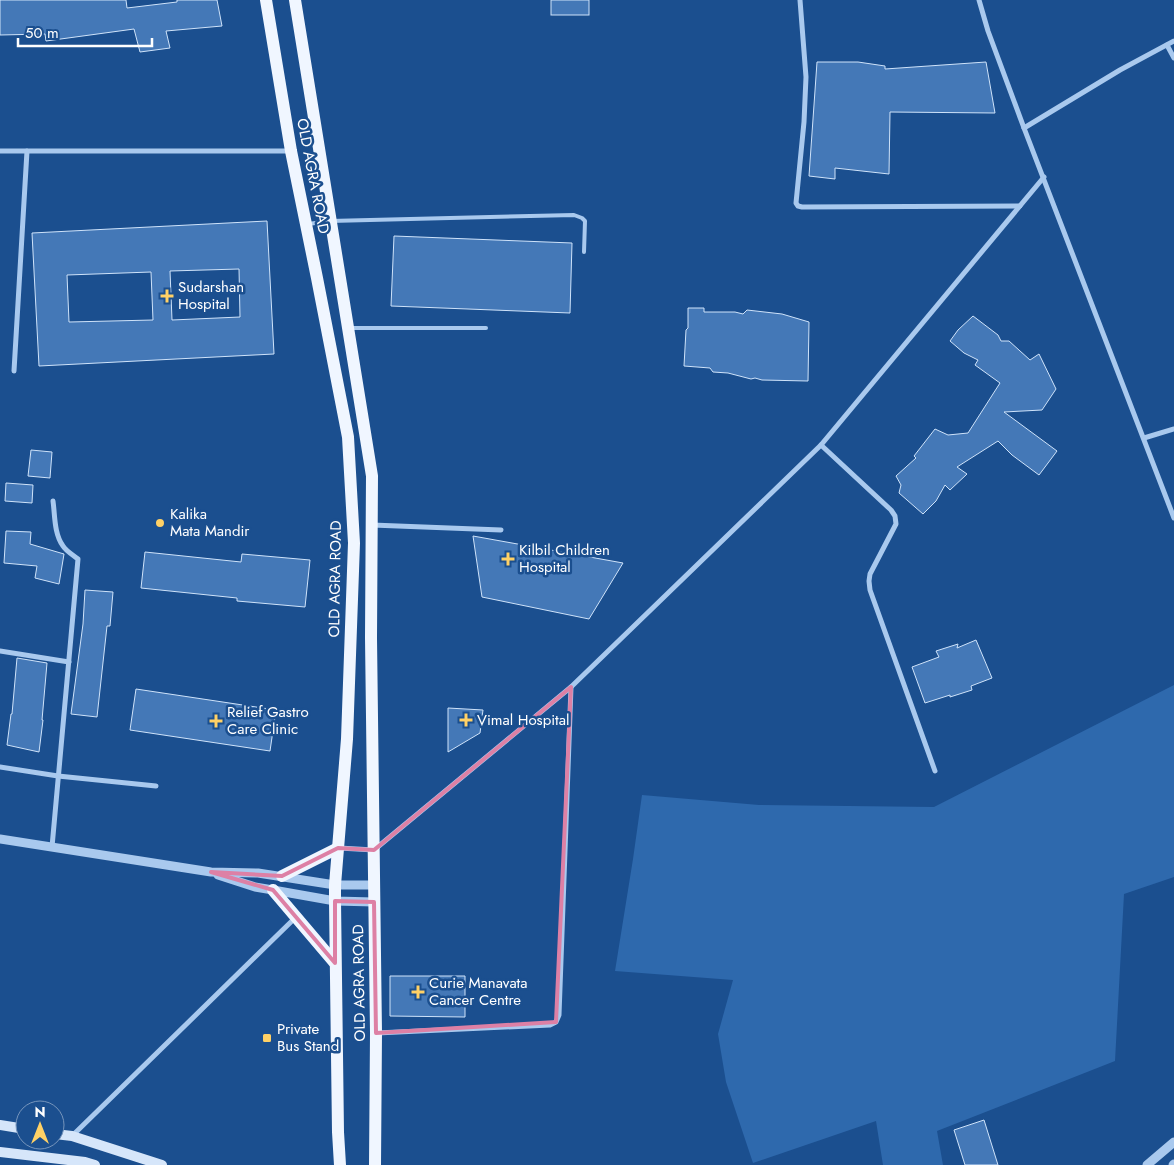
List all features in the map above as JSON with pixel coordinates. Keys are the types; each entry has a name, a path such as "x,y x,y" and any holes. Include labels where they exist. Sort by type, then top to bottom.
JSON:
{"main road":[{"name":"OLD AGRA ROAD","path":"266,0 291,151 348,437 354,542 347,739 335,884 340,1165"},
{"name":"OLD AGRA ROAD","path":"295,0 372,476 370,638 376,1033 374,1164"},
{"path":"282,876 338,848"},
{"path":"273,890 336,962"},
{"path":"0,1125 15,1127"},
{"path":"65,1135 162,1165"},
{"path":"0,1152 85,1162 95,1165"}],"street":[{"path":"800,0 806,77 804,122 796,203 798,206 1020,206"},
{"path":"978,0 1024,128 1174,518"},
{"path":"1024,128 1120,70 1174,41"},
{"path":"1167,45 1174,58"},
{"path":"0,151 291,151"},
{"path":"14,371 27,151"},
{"path":"338,848 374,850 571,687 821,445 1044,177"},
{"path":"1144,438 1174,429"},
{"path":"821,445 891,510 895,516 896,524 870,574 870,590 935,771"},
{"path":"52,848 78,560 63,547 56,534 53,501"},
{"path":"372,525 501,530"},
{"path":"0,651 69,662"},
{"path":"376,1033 550,1025 556,1022 559,1015 571,687"},
{"path":"0,767 58,776 156,786"},
{"path":"0,839 211,872 258,873 335,884 374,885"},
{"path":"211,872 255,887 335,901 374,902"},
{"path":"72,1136 296,916"},
{"path":"1147,1165 1174,1142"}],"lane":[{"path":"306,225 330,221 574,215 585,221 584,252"},
{"path":"348,328 486,328"}],"highlighted area":[{"path":"571,687 556,1022 376,1033 374,902 335,901 335,963 273,890 211,872 282,876 338,848 374,850"}],"shaded area":[{"path":"1174,685 1174,877 1124,894 1115,1061 937,1131 943,1165 883,1165 876,1121 753,1163 726,1082 718,1034 733,980 615,971 642,795 759,805 934,807"}],"building":[{"path":"0,0 126,0 127,8 177,2 177,0 217,0 222,26 166,31 170,48 140,52 134,29 46,41 45,34 0,35"},
{"path":"551,0 589,0 589,15 551,15"},
{"path":"817,62 858,62 885,66 885,69 986,62 995,113 890,112 889,174 835,168 835,179 809,176"},
{"path":"267,221 274,354 39,366 32,233","holes":["239,269 240,317 172,320 170,271","151,272 153,320 69,322 67,275"]},
{"path":"394,236 572,243 570,313 391,306"},
{"path":"688,308 704,308 704,312 735,312 743,314 747,310 782,314 809,322 808,381 751,379 728,373 713,372 710,368 684,366"},
{"path":"973,316 998,335 1001,341 1009,341 1030,360 1039,354 1056,389 1042,410 1004,412 1057,451 1039,475 1012,455 998,441 957,467 967,474 950,490 945,485 936,501 923,514 899,493 901,485 896,476 916,458 914,456 935,429 948,435 968,433 1000,383 975,365 978,360 964,353 950,341 958,330"},
{"path":"31,450 52,452 50,478 28,476"},
{"path":"6,483 33,485 32,503 5,501"},
{"path":"6,531 31,532 30,544 64,554 59,584 35,578 37,566 4,563"},
{"path":"473,536 623,563 589,619 482,597"},
{"path":"145,552 241,562 242,554 310,560 305,607 237,601 237,598 141,588"},
{"path":"85,590 113,592 110,626 107,626 97,717 71,714 83,624"},
{"path":"976,640 992,678 971,686 972,690 925,703 912,667 939,657 936,651 958,644 957,648"},
{"path":"17,658 47,663 39,752 7,745"},
{"path":"136,689 276,710 270,751 130,730"},
{"path":"448,708 483,710 480,733 448,752"},
{"path":"390,976 465,976 465,1017 390,1016"},
{"path":"984,1120 998,1165 965,1165 954,1130"}],"place":[{"name":"Sudarshan Hospital","path":"167,296"},
{"name":"Kalika Mata Mandir","path":"160,523"},
{"name":"Kilbil Children Hospital","path":"508,559"},
{"name":"Vimal Hospital","path":"466,720"},
{"name":"Relief Gastro Care Clinic","path":"216,721"},
{"name":"Curie Manavata Cancer Centre","path":"418,992"},
{"name":"Private Bus Stand","path":"267,1038"}]}
